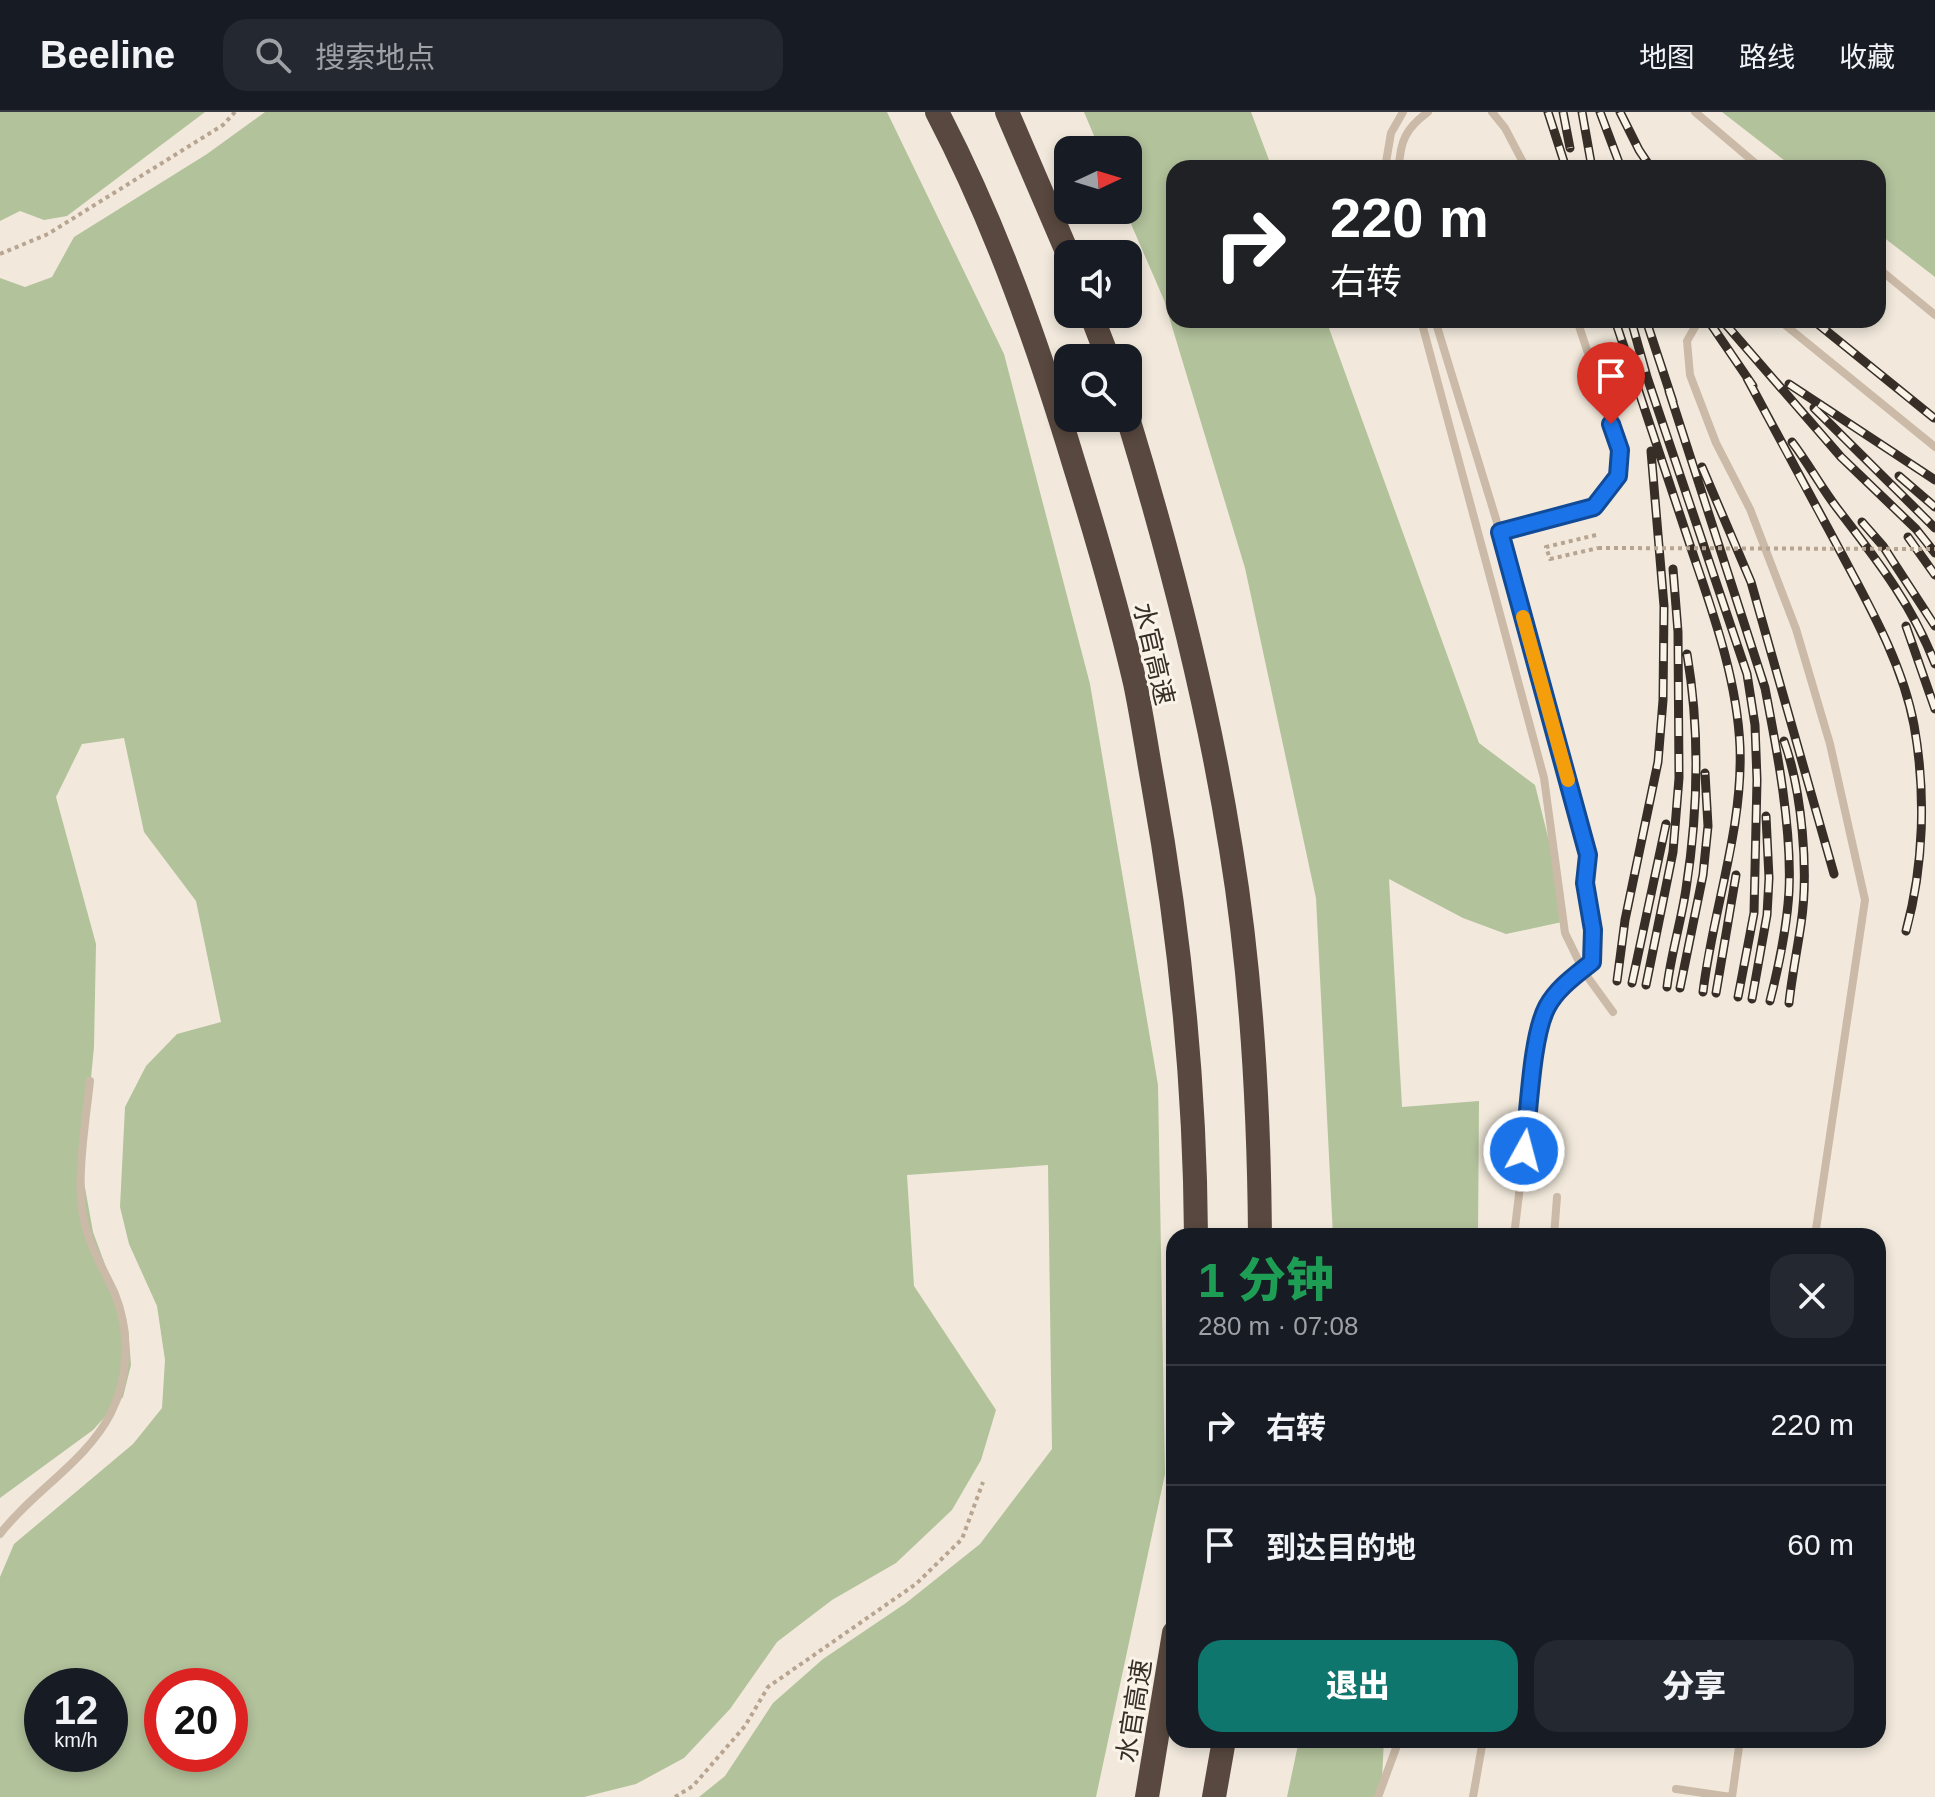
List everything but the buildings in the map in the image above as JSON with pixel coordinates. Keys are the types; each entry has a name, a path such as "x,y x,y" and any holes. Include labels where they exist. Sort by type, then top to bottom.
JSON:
{"highway":[{"name":"水官高速","path":"937,112 960,156 1011,273 1056,403 1098,544 1135,685 1167,860 1188,1026 1196,1228"},
{"path":"1007,112 1062,240"},
{"name":"水官高速","path":"1132,432 1161,528 1193,656 1231,848 1253,1019 1260,1228"},
{"name":"水官高速","path":"1147,1797 1166,1682"},
{"path":"1214,1797 1223,1748"}],"lane":[{"path":"1386,160 1391,133 1403,112"},
{"path":"1399,160 1400,149 1412,124 1428,112"},
{"path":"1492,112 1505,128 1522,160"},
{"path":"1695,112 1752,160"},
{"path":"1886,275 1935,315"},
{"path":"1423,328 1544,778 1565,933 1584,972 1613,1012"},
{"path":"1437,328 1500,532 1588,855 1585,883 1593,930 1592,962 1565,983 1547,1007 1538,1037 1515,1228"},
{"path":"1500,532 1594,507 1618,476 1620,450 1580,328"},
{"path":"1694,328 1687,341 1690,375 1716,443 1750,509 1796,629 1830,744 1865,900 1816,1228"},
{"path":"1789,328 1935,447"},
{"path":"0,1534 85,1449 111,1413 123,1377 126,1341 116,1297 96,1256 82,1214 82,1156 90,1081"},
{"path":"1555,1228 1557,1197"},
{"path":"1378,1797 1396,1748"},
{"path":"1473,1797 1482,1748"},
{"path":"1676,1789 1732,1797 1739,1748"}],"path":[{"path":"0,254 48,234 223,125 235,112"},
{"path":"1596,535 1546,547 1550,559 1598,548 1935,549"},
{"path":"675,1797 693,1786 745,1726 768,1687 916,1584 962,1539 983,1482"}],"green space":[{"path":"0,112 205,112 67,216 44,220 20,211 0,221"},
{"path":"265,112 887,112 1004,354 1090,684 1158,1085 1165,1474 1096,1797 699,1797 725,1776 773,1703 823,1659 906,1603 980,1544 1052,1449 1048,1165 907,1175 914,1286 996,1410 981,1460 952,1510 896,1563 832,1600 777,1642 730,1709 684,1758 636,1784 584,1797 0,1797 0,1577 14,1544 133,1444 162,1408 165,1360 157,1306 129,1244 120,1207 125,1107 146,1066 177,1034 221,1022 196,901 144,832 124,738 82,744 56,797 96,944 94,1047 82,1171 93,1232 128,1327 131,1365 123,1397 93,1430 0,1498 0,278 25,287 52,277 74,237 207,154"},
{"path":"1084,112 1251,112 1269,160 1166,160 1166,307 1142,249 1142,240 1138,240 1131,224 1142,224 1142,136 1094,136"},
{"path":"1722,112 1935,112 1935,277 1886,239 1886,160 1784,160"},
{"path":"1172,328 1329,328 1479,743 1535,785 1553,857 1562,922 1506,934 1463,918 1389,879 1402,1107 1479,1101 1478,1228 1333,1228 1316,898 1245,568"},
{"path":"1297,1748 1384,1748 1381,1797 1287,1797"}],"railway":[{"path":"1548,112 1563,160"},
{"path":"1563,112 1570,148"},
{"path":"1582,112 1591,160"},
{"path":"1600,112 1618,160"},
{"path":"1620,112 1646,160"},
{"path":"1618,328 1714,617 1738,721 1740,778 1737,809 1703,992"},
{"path":"1633,328 1747,674 1755,725 1754,913 1738,997"},
{"path":"1649,328 1673,402"},
{"path":"1713,328 1753,386"},
{"path":"1729,328 1841,457 1916,529 1935,553"},
{"path":"1823,328 1934,418"},
{"path":"1747,378 1871,610 1892,655 1908,701 1918,750 1921,828 1917,880 1906,931"},
{"path":"1789,384 1935,480"},
{"path":"1669,391 1765,688 1779,763 1786,815 1789,891 1782,946 1770,1001"},
{"path":"1814,408 1935,528"},
{"path":"1792,442 1892,583 1915,621 1935,664"},
{"path":"1617,981 1625,920 1658,762 1663,700 1664,606 1651,451"},
{"path":"1702,467 1751,582 1834,874"},
{"path":"1899,476 1935,507"},
{"path":"1862,522 1883,546 1935,626"},
{"path":"1908,537 1935,575"},
{"path":"1646,985 1673,852 1679,778 1678,632 1673,569"},
{"path":"1906,626 1935,709"},
{"path":"1667,987 1686,889 1695,801 1696,742 1687,654"},
{"path":"1784,741 1795,783 1804,856 1801,924 1789,1003"},
{"path":"1680,988 1703,875 1708,826 1705,773"},
{"path":"1752,999 1767,915 1766,816"},
{"path":"1632,983 1666,824"},
{"path":"1716,993 1736,875"}],"slow traffic":[{"path":"1523,617 1568,780"}],"route":[{"path":"1524,1151 1538,1037 1547,1007 1565,983 1592,962 1593,930 1585,883 1588,855 1500,532 1594,507 1618,476 1620,450 1611,424"}]}
